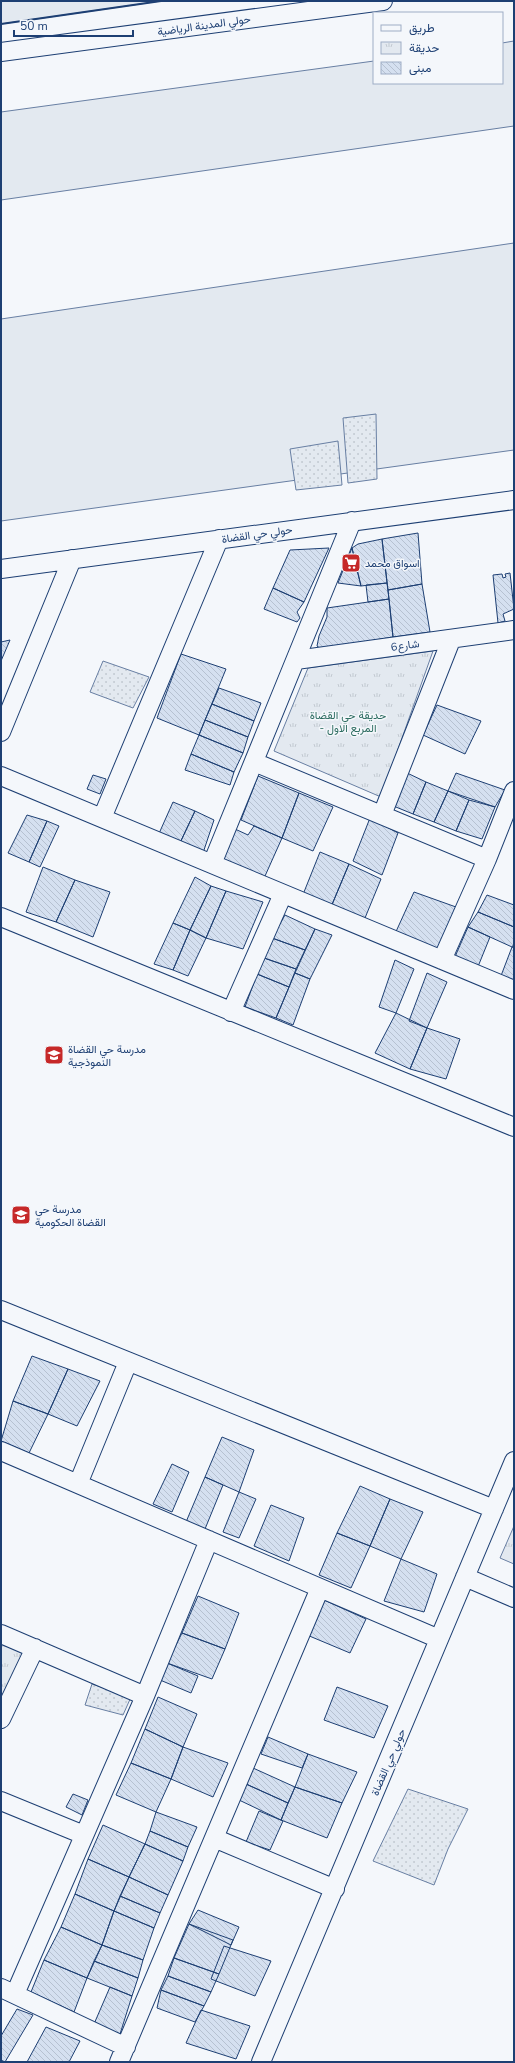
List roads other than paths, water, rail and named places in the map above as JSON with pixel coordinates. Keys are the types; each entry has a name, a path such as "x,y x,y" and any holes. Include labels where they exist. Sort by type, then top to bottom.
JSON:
{"street":[{"name":"حولي المدينة الرياضية","path":"1,52 383,1"},
{"name":"حولي حي القضاة","path":"1,569 514,500"},
{"path":"212,864 352,521"},
{"path":"102,818 219,539"},
{"path":"1,732 6,707 72,559"},
{"name":"شارع6","path":"296,660 451,640 514,630"},
{"path":"382,815 451,640"},
{"path":"254,762 487,859"},
{"path":"1,776 514,990"},
{"path":"442,960 487,859 514,791"},
{"path":"231,1012 283,894"},
{"path":"1,918 514,1127"},
{"path":"1,1310 494,1509"},
{"path":"78,1484 128,1362"},
{"path":"1,1451 439,1639"},
{"name":"حولي حي القضاة","path":"262,2062 514,1461"},
{"path":"209,1540 145,1696 84,1835 8,1991 122,2054 320,1588"},
{"path":"465,1577 514,1598"},
{"path":"1,1634 145,1696"},
{"path":"1,1719 35,1648"},
{"path":"1,1801 84,1835"},
{"path":"214,1838 334,1889"}],"place":[{"name":"اسواق محمد","path":"351,563"},
{"name":"مدرسة حي القضاة النموذجية","path":"54,1055"},
{"name":"مدرسة حي القضاة الحكومية","path":"21,1215"}],"park label":[{"name":"حديقة حي القضاة - المربع الاول","path":"348,721"}]}
